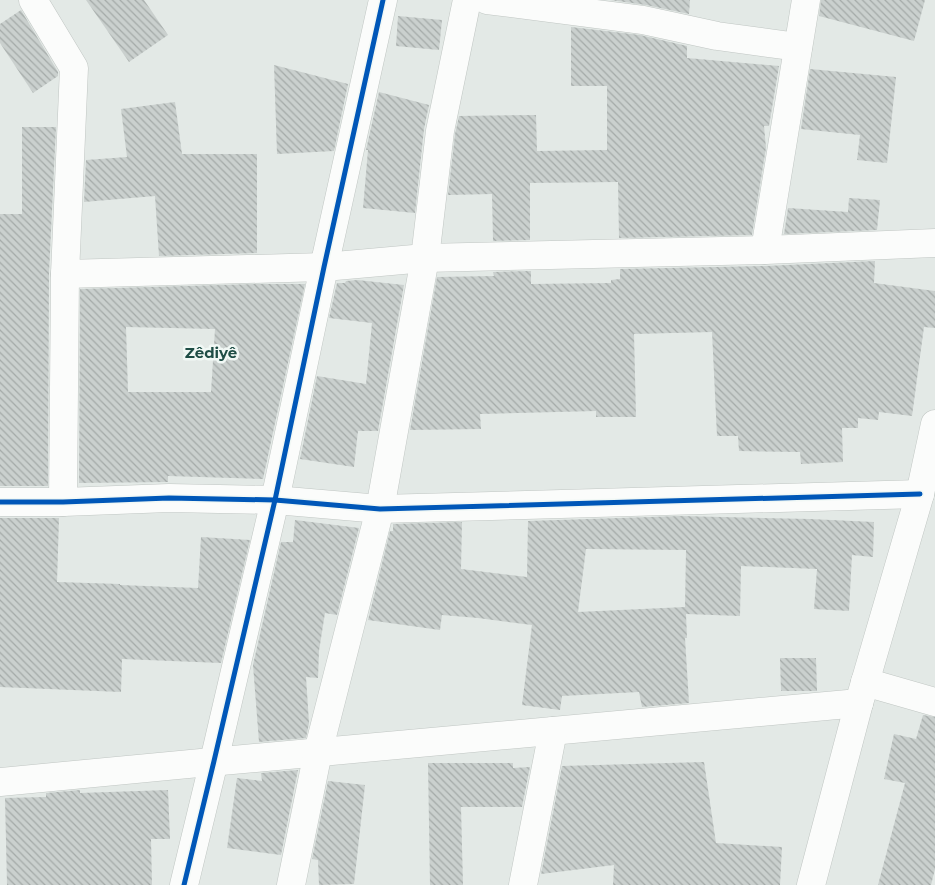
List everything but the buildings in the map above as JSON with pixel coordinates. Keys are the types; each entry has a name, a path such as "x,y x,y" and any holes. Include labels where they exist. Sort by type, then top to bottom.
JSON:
{"street":[{"path":"33,0 74,68 65,274 63,502"},
{"path":"184,885 275,500 383,0"},
{"path":"291,885 318,752 380,509 425,258 440,131 467,0"},
{"path":"487,0 643,20 717,36 798,47"},
{"path":"765,250 806,0"},
{"path":"65,274 324,267 425,258 765,250 935,243"},
{"path":"811,885 862,692 920,494 934,430"},
{"path":"0,502 170,498 275,500 380,509 920,494"},
{"path":"0,782 214,761 553,732 862,692 935,702"},
{"path":"523,885 553,732"}],"cycle path":[{"path":"184,885 275,500 383,0"},
{"path":"0,502 169,498 275,500 380,509 920,494"}],"district":[{"name":"Zêdiyê","path":"211,352"}]}
